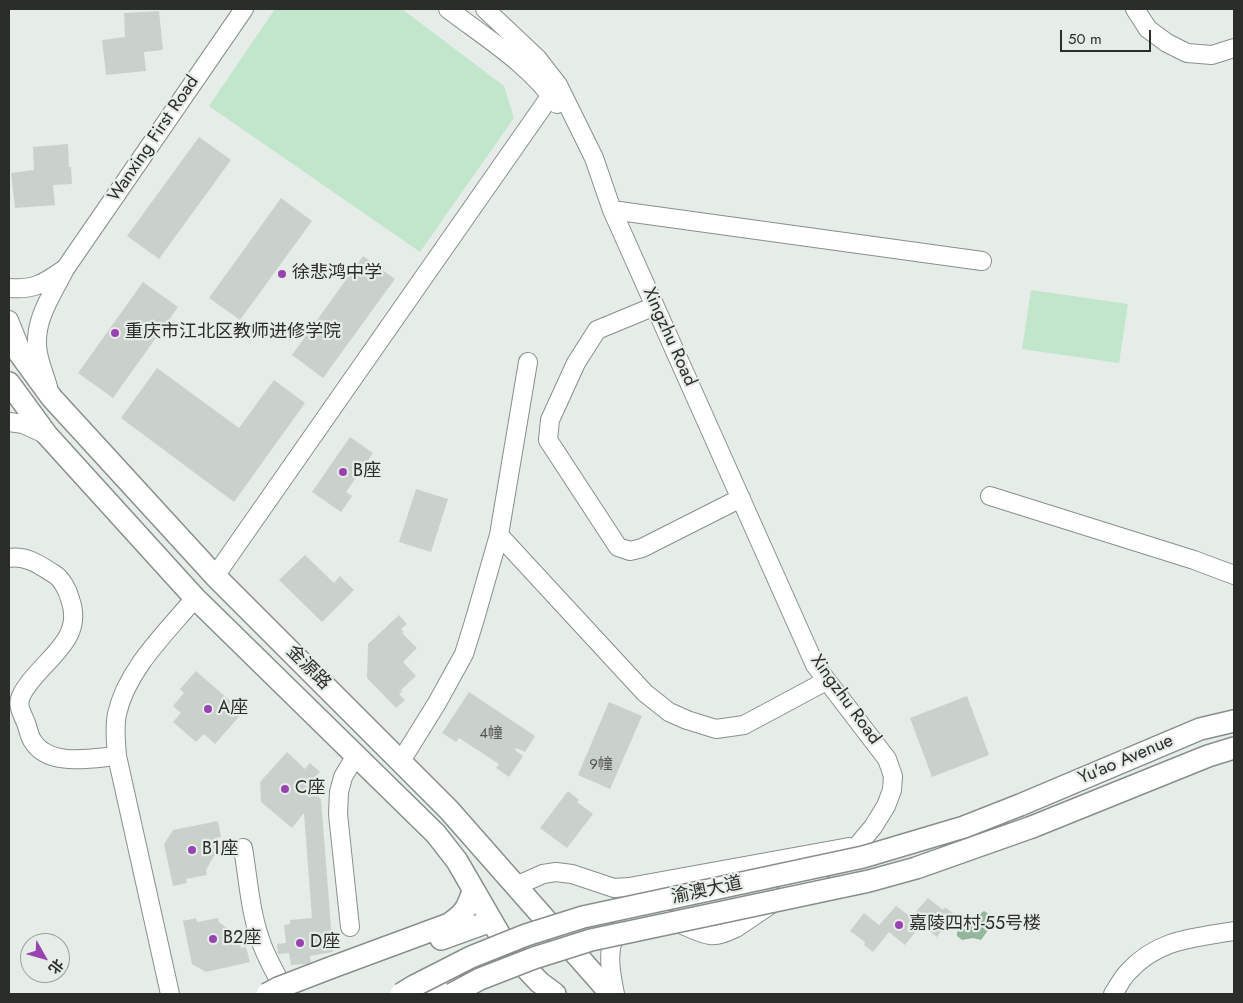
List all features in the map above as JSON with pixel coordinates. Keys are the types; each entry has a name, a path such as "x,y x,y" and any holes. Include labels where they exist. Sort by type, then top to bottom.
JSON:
{"main road":[{"name":"金源路","path":"9,339 52,398 215,576 449,810 611,994"},
{"name":"金源路","path":"9,383 46,435 195,598 436,834 457,861 508,949 539,982 555,994"},
{"name":"Yu'ao Avenue","path":"1020,805 1200,729 1234,720"},
{"name":"Yu'ao Avenue","path":"1032,827 1208,756 1234,748"},
{"name":"渝澳大道","path":"401,994 471,957 526,935 583,917 863,857 964,827 1020,805"},
{"path":"421,819 434,827 445,828 451,820 449,810"},
{"name":"渝澳大道","path":"452,994 480,980 534,958 591,940 869,880 916,868 1032,827"},
{"path":"286,994 332,972 449,924 460,917 468,908 473,891"},
{"path":"267,994 278,988 491,922"}],"street":[{"name":"Wanxing First Road","path":"65,269 244,9"},
{"name":"Xingzhu Road","path":"448,9 554,90"},
{"name":"Xingzhu Road","path":"485,9 536,58 594,158 612,210 816,666 887,759 893,776 892,790 886,806 873,827 857,846 736,928 720,935 709,935 667,919 652,917 637,919 624,925 613,941 611,972 615,994"},
{"path":"1135,9 1148,29 1167,44 1187,53 1212,55 1234,48"},
{"path":"215,576 554,90"},
{"path":"612,210 982,261"},
{"path":"9,288 24,289 44,284 65,269"},
{"path":"52,398 38,353 36,333 42,314 65,269"},
{"path":"655,306 597,330 576,363 550,420 548,440 618,547 630,551 642,548 740,498"},
{"path":"9,320 27,364"},
{"path":"401,761 437,703 464,654 499,535 528,362"},
{"path":"9,400 46,435"},
{"path":"9,422 23,424 46,435"},
{"path":"990,496 1194,560 1234,576"},
{"path":"499,535 645,693 669,712 716,729 744,726 826,681"},
{"path":"9,558 27,558 56,575 69,594 73,607 73,628 66,642 26,687 21,696 19,706 33,741 41,750 52,756 71,759 117,756"},
{"path":"170,994 117,756 115,735 117,714 132,678 148,654 195,598"},
{"path":"350,927 338,807 343,777 356,755"},
{"path":"516,886 543,874 556,872 572,874 614,888 629,888 857,846"},
{"path":"243,848 260,939 286,994"},
{"path":"1113,994 1128,972 1148,954 1170,942 1234,931"},
{"path":"423,994 508,949"}],"shaded area":[{"path":"275,9 402,9 504,86 514,118 420,252 209,106"},
{"path":"1031,290 1128,304 1119,363 1022,349"},
{"path":"984,911 996,919 981,940 973,938 962,940 957,936 957,932"}],"building":[{"path":"159,11 163,50 144,52 146,71 106,75 102,40 125,37 124,13"},
{"path":"199,137 231,160 159,259 127,236"},
{"path":"68,144 72,184 53,185 55,205 15,208 11,173 34,170 33,147"},
{"path":"281,198 312,221 240,320 209,298"},
{"path":"363,256 395,279 323,378 292,355"},
{"path":"143,282 178,307 113,398 78,373"},
{"path":"157,368 239,428 274,380 305,403 234,502 121,418"},
{"name":"B座","path":"350,437 373,453 346,492 352,496 341,512 312,492"},
{"path":"416,489 448,499 431,552 399,542"},
{"path":"305,555 334,583 340,576 354,590 322,622 279,580"},
{"path":"399,615 407,624 401,629 404,632 402,633 417,648 403,662 416,676 401,690 402,692 399,694 405,700 396,708 367,678 368,644"},
{"name":"A座","path":"196,671 243,712 215,744 204,734 196,742 173,722 181,713 173,706 184,693 180,689"},
{"path":"469,692 535,736 525,752 516,748 515,750 523,756 509,777 496,768 499,764 459,738 456,742 442,733"},
{"path":"967,696 989,755 932,777 910,718"},
{"path":"609,702 642,716 610,789 578,775"},
{"path":"287,752 305,769 310,763 320,772 314,778 317,780 309,789 321,799 333,952 310,956 311,962 306,964 291,965 289,953 278,954 277,944 286,943 284,925 290,924 290,920 312,918 304,813 292,828 261,802 260,782"},
{"path":"568,791 579,800 577,802 593,814 567,848 540,828"},
{"name":"B1座","path":"218,821 221,837 215,838 219,856 214,856 206,870 207,875 186,879 187,883 173,886 164,844 173,830"},
{"name":"嘉陵四村-55号楼","path":"928,898 943,910 945,907 954,914 937,937 921,925 905,945 889,932 873,952 864,945 865,942 850,931 864,913 879,925 896,906 911,917"},
{"name":"B2座","path":"196,918 197,922 218,918 219,922 232,932 237,930 241,948 246,947 250,962 206,972 192,964 183,921"}],"place":[{"name":"徐悲鸿中学","path":"282,274"},
{"name":"重庆市江北区教师进修学院","path":"115,333"},
{"name":"B座","path":"343,472"},
{"name":"A座","path":"208,709"},
{"name":"C座","path":"285,789"},
{"name":"B1座","path":"192,850"},
{"name":"嘉陵四村-55号楼","path":"899,925"},
{"name":"B2座","path":"213,939"},
{"name":"D座","path":"300,943"}]}
